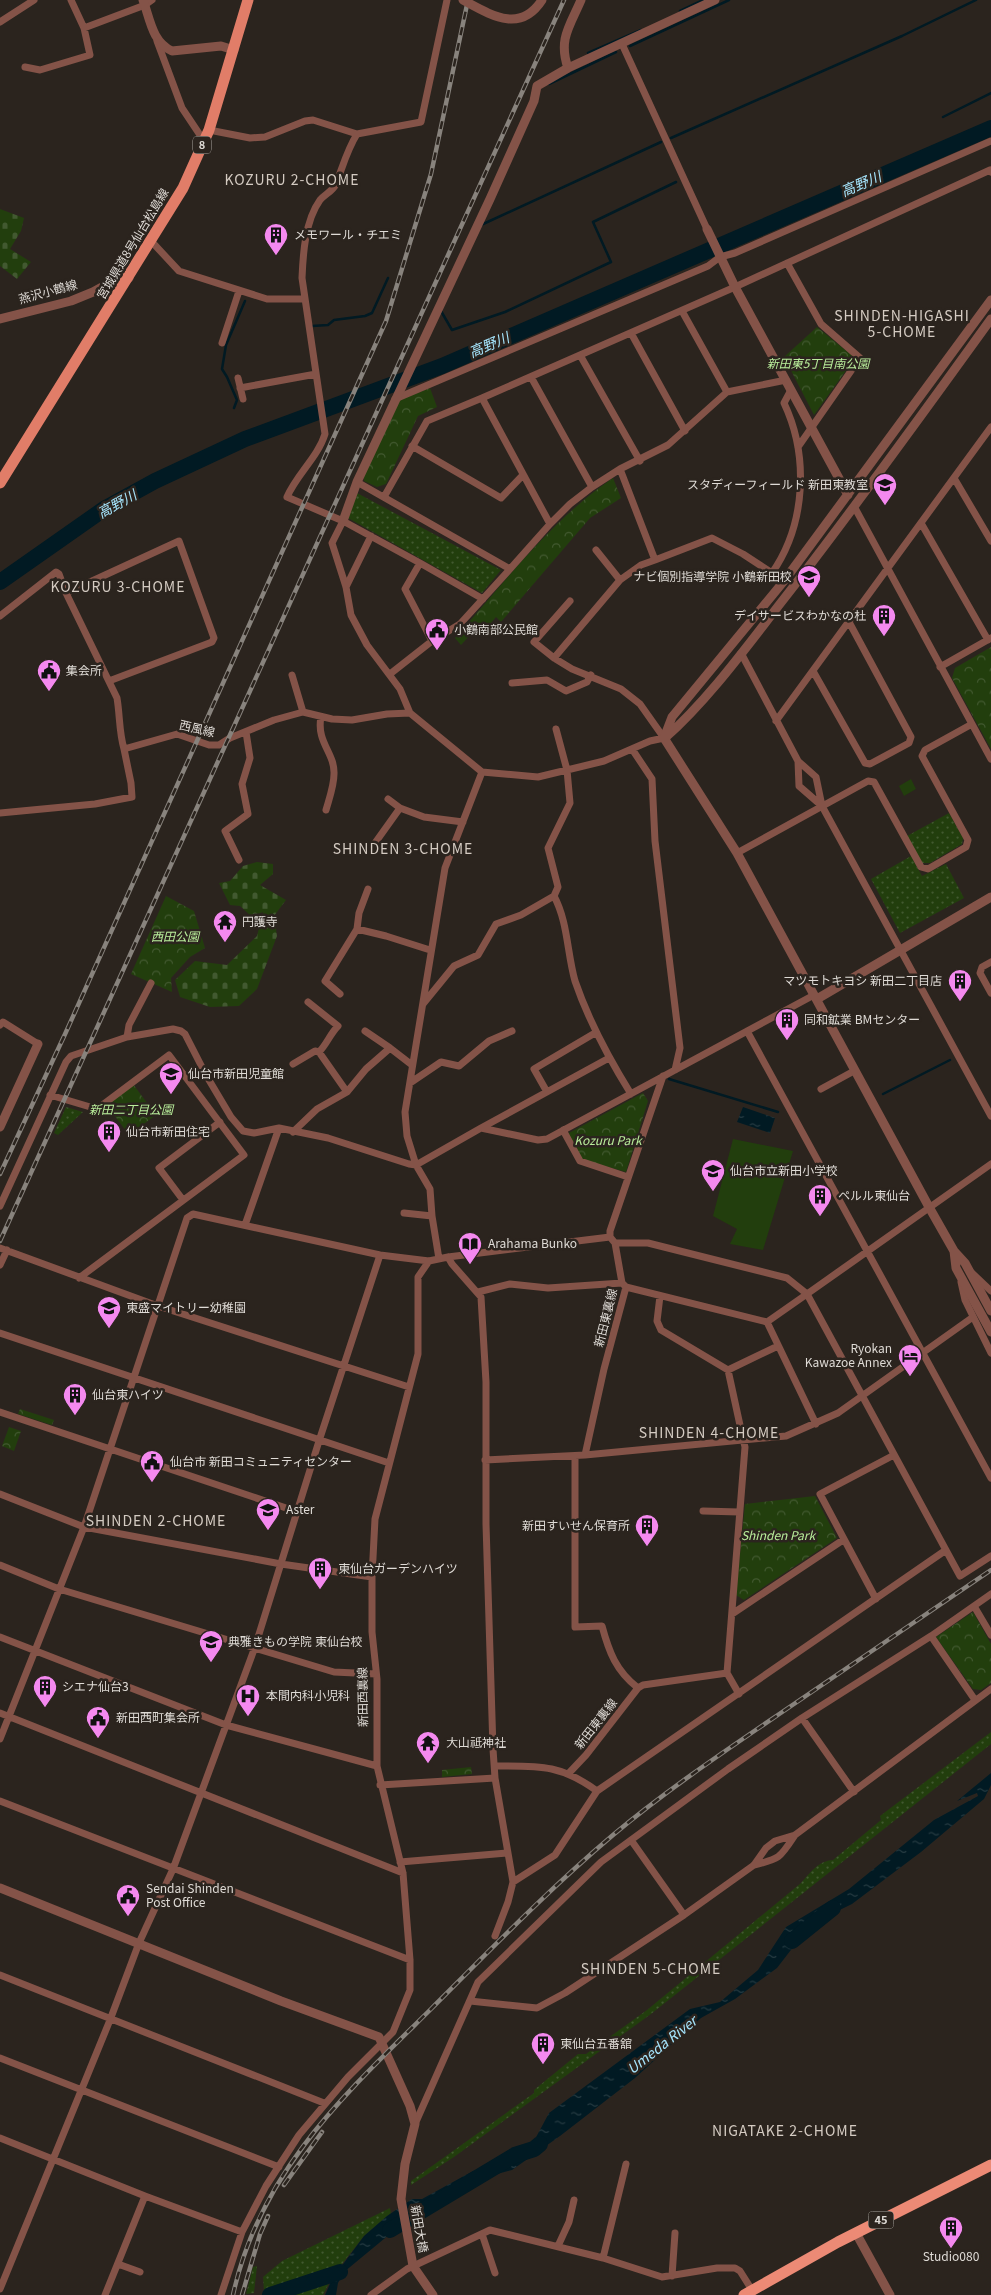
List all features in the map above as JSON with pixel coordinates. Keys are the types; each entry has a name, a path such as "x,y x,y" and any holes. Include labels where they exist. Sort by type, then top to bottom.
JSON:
{"highway":[{"name":"45","path":"748,2293 856,2233 991,2166"}],"main road":[{"name":"宮城県道8号仙台松島線","path":"0,483 152,242 183,188 206,136 248,0"}],"street":[{"path":"0,22 34,0"},
{"path":"25,67 40,70 90,55 84,28 71,0"},
{"path":"84,28 147,2 157,41 182,108 206,136 265,138 305,121 313,120 357,134 421,122 448,0"},
{"path":"463,0 488,13 513,20 529,16 542,0"},
{"path":"568,68 564,55 564,39 581,0"},
{"path":"715,0 568,68 537,86 534,101 490,199 357,482 343,521 332,543 346,587 352,614 363,637 400,689 410,713 482,772 538,777 604,761 650,741 664,738 680,724 741,653 855,508 991,319"},
{"path":"157,41 172,51 221,46 234,50"},
{"path":"622,44 735,287 848,495"},
{"path":"357,134 348,149 335,186 320,199 313,213 303,260 302,278 325,422 325,434 322,442 292,485 287,497 343,521 483,599"},
{"path":"397,397 708,266 720,256 735,253 991,141"},
{"path":"384,496 427,421 735,287 990,170 991,172"},
{"path":"152,242 179,271 267,299 306,300"},
{"path":"787,263 821,324 860,358 798,447"},
{"name":"燕沢小鶴線","path":"0,319 71,301 93,292 122,276 129,278"},
{"path":"222,343 239,291"},
{"path":"664,738 672,717 784,581 991,300"},
{"path":"682,310 727,392"},
{"path":"631,333 685,431"},
{"path":"580,355 640,460"},
{"path":"240,388 316,374"},
{"path":"531,377 592,487"},
{"path":"238,378 243,399"},
{"path":"390,674 432,641 460,624 550,524 570,504 592,487 668,445 727,392 786,380"},
{"path":"772,573 784,557 796,524 799,502 798,447 791,418 784,403 791,390"},
{"path":"482,398 550,524"},
{"path":"776,721 954,478 990,433"},
{"path":"412,446 501,498 523,475"},
{"path":"620,470 655,560"},
{"path":"954,478 991,541"},
{"path":"357,482 510,569"},
{"path":"855,508 991,759"},
{"path":"921,523 990,639 940,667"},
{"path":"346,587 371,536"},
{"path":"554,658 620,580 641,565 712,538 743,554 784,581"},
{"path":"66,593 180,541 214,638 212,642 109,681"},
{"path":"596,550 620,580"},
{"path":"420,563 405,589 432,641"},
{"path":"0,616 56,572 60,574 66,593 117,698 120,715 119,728 131,783 132,797 95,804 0,813"},
{"path":"570,601 534,642 554,658 572,668 621,689 640,704 664,738 738,853 854,1071 954,1251 970,1271 991,1291"},
{"path":"813,671 865,763 870,764 909,743 911,737 849,622"},
{"path":"741,653 798,761 816,777 822,806 991,1116"},
{"path":"292,675 303,712 321,717 352,720 386,714 410,713"},
{"path":"512,683 546,680 566,691 587,682 591,675"},
{"name":"西風線","path":"124,750 177,734 209,745 219,745 274,720 303,712"},
{"path":"321,717 320,734 333,765 334,775 326,810"},
{"path":"738,853 868,781 874,782 921,867 928,869 966,847 968,840 922,756 925,750 972,724"},
{"path":"422,1005 454,966 478,955 496,924 521,915 554,896 558,887 548,848 570,803 567,770 556,729"},
{"path":"239,860 225,831 248,814 242,784 244,772 250,758 246,732"},
{"path":"632,749 652,779 655,841 680,1048 675,1070"},
{"path":"798,761 799,786 822,806"},
{"path":"439,1258 432,1216 430,1189 416,1165 407,1136 405,1112 430,950 445,868 482,772"},
{"path":"388,799 400,808 424,817 463,822"},
{"path":"375,843 400,808"},
{"path":"340,994 325,981 357,929 359,914 368,889"},
{"path":"554,896 560,908 575,980 593,1024 595,1034 631,1094"},
{"path":"481,1128 538,1140 547,1139 747,1031 815,997 901,950 991,897"},
{"path":"357,929 430,950"},
{"path":"991,962 982,967 980,973 991,993"},
{"path":"128,1037 130,1025 151,983"},
{"path":"293,1064 316,1051 319,1052 327,1044 330,1034 338,1026 308,1002"},
{"path":"0,1025 3,1022 38,1044 0,1127"},
{"path":"0,1206 66,1062 71,1056 128,1037 173,1029 181,1031 188,1040 231,1117 243,1131 254,1132 278,1128 328,1138 416,1165 609,1058"},
{"path":"365,1031 412,1065"},
{"path":"410,1082 441,1062 459,1066 489,1041 512,1031"},
{"path":"747,1031 991,1478"},
{"path":"547,1092 534,1069 595,1034"},
{"path":"292,1132 317,1109 347,1092 366,1069 390,1048"},
{"path":"319,1052 347,1092"},
{"path":"50,1095 97,1109 169,1055 244,1154 80,1278"},
{"path":"821,1089 854,1071"},
{"name":"新田東裏線","path":"585,1456 624,1285 612,1240 628,1176 663,1076"},
{"path":"183,1200 159,1168 220,1122"},
{"path":"245,1225 278,1128"},
{"path":"563,1130 580,1161 628,1176"},
{"path":"478,1292 510,1284 548,1288 624,1285 660,1296 767,1322 991,1164"},
{"path":"404,1213 432,1216"},
{"path":"0,1739 84,1527 187,1218 193,1214 380,1255 429,1261 448,1256 612,1240 648,1243 787,1278 806,1294 960,1576 991,1556"},
{"path":"0,1265 4,1249 158,1306 409,1387"},
{"path":"954,1251 956,1268 991,1332"},
{"path":"0,2289 82,2091 139,1943 173,1869 226,1726 255,1647 319,1441 380,1255"},
{"path":"448,1256 452,1264 481,1297 486,1382 485,1460 494,1766 513,1882 508,1902 495,1936"},
{"name":"新田西裏線","path":"221,2295 242,2232 266,2186 299,2135 324,2103 393,2032 410,1990 410,1960 403,1873 380,1785 377,1766 372,1577 376,1519 418,1354 418,1277 429,1261"},
{"path":"970,1271 991,1310"},
{"path":"960,1276 965,1300 991,1353"},
{"path":"660,1296 657,1321 661,1330 728,1370 745,1447 727,1673 739,1694"},
{"path":"485,1460 585,1456 786,1436 838,1413 973,1317"},
{"path":"767,1322 816,1424"},
{"path":"0,1333 389,1463"},
{"path":"728,1370 778,1346"},
{"path":"0,1412 298,1512"},
{"path":"876,1599 820,1494 894,1455"},
{"path":"575,1456 575,1628 602,1626 618,1668 638,1688 643,1685 727,1673"},
{"path":"0,1494 84,1527 281,1564 372,1577"},
{"path":"702,1511 739,1512"},
{"path":"732,1614 843,1540"},
{"path":"513,1882 555,1855 597,1791 946,1550"},
{"path":"0,1565 60,1589 334,1672 376,1674"},
{"path":"415,2124 478,1982 602,1862 728,1769 802,1718 931,1636 991,1594"},
{"path":"974,1606 991,1636"},
{"path":"0,1636 226,1726 377,1766"},
{"path":"931,1636 975,1700"},
{"name":"新田東裏線","path":"569,1773 586,1755 638,1688"},
{"path":"470,2001 537,2008 564,1994 684,1915 754,1865 766,1848 775,1842 794,1835 991,1689"},
{"path":"0,1713 403,1873"},
{"path":"802,1718 854,1792"},
{"path":"494,1766 537,1766 569,1773 597,1791"},
{"path":"380,1785 495,1778"},
{"path":"0,1801 410,1960"},
{"path":"754,1865 775,1860 782,1854 794,1835"},
{"path":"631,1840 684,1915"},
{"path":"400,1862 507,1852"},
{"path":"0,1888 379,2037 410,2106 415,2124"},
{"path":"0,1975 324,2103"},
{"path":"0,2058 278,2167"},
{"name":"新田大橋","path":"413,2264 401,2200 405,2164 415,2124"},
{"path":"0,2138 144,2196 242,2232"},
{"path":"602,2258 626,2164"},
{"path":"105,2295 144,2196"},
{"path":"558,2246 569,2222 574,2200"},
{"path":"371,2295 413,2264 490,2230 558,2246 662,2276 717,2268 735,2268 740,2271 748,2293"},
{"path":"672,2276 675,2233"},
{"path":"856,2233 890,2295"},
{"path":"482,2234 495,2272"},
{"path":"118,2264 140,2272"},
{"path":"413,2264 433,2295"}],"green space":[{"path":"0,209 24,218 21,231 10,249 31,262 17,279 0,266"},
{"name":"新田東5丁目南公園","path":"817,327 855,358 814,415 784,357"},
{"path":"430,388 437,407 418,416 386,484 377,487 364,481 364,476 397,401"},
{"path":"613,478 621,498 590,518 501,622 496,617 482,634 474,631 461,645 455,638 529,553 569,513"},
{"path":"357,493 501,570 482,593 348,518"},
{"path":"991,647 991,749 952,678 955,668"},
{"path":"911,779 916,789 904,796 899,786"},
{"path":"949,813 963,838 962,844 930,863 922,863 907,836"},
{"path":"911,856 922,876 946,864 964,898 900,933 871,879"},
{"path":"257,862 273,864 273,874 260,885 286,900 274,916 277,936 257,989 239,1006 210,1007 180,997 175,980 195,961 227,965 257,936 263,912 252,917 240,906 230,905 219,883 230,881 243,866"},
{"name":"西田公園","path":"166,896 194,911 205,948 190,957 171,978 172,992 131,974"},
{"name":"新田二丁目公園","path":"133,1084 156,1115 129,1135 106,1104"},
{"name":"Kozuru Park","path":"643,1093 648,1101 626,1172 580,1159 567,1134"},
{"path":"66,1107 83,1112 58,1135 54,1133"},
{"path":"733,1139 793,1151 763,1250 730,1244 737,1229 713,1216"},
{"path":"20,1409 54,1420 52,1425 18,1414"},
{"path":"9,1427 21,1431 14,1451 2,1446"},
{"name":"Shinden Park","path":"815,1496 837,1538 744,1600 736,1595 745,1504"},
{"path":"973,1612 991,1644 991,1683 981,1690 973,1689 936,1637"},
{"path":"991,1732 991,1744 651,2014 454,2157 411,2185 411,2181 534,2093 534,2090 578,2054 586,2054 647,2010 801,1883 815,1868 833,1860 881,1820 880,1816"},
{"path":"471,1767 472,1774 442,1777 442,1770"},
{"path":"390,2208 391,2213 364,2236 338,2269 264,2291 263,2277 282,2261"},
{"path":"257,2266 254,2293 246,2294 253,2267"},
{"path":"331,2279 323,2295 277,2295 319,2280"}],"water":[{"path":"743,1107 775,1118 770,1133 737,1122"},
{"path":"991,1773 991,1785 984,1799 921,1852 852,1904 811,1924 777,1968 735,1999 701,2018 635,2078 560,2136 512,2170 486,2177 455,2194 425,2205 344,2272 338,2283 336,2295 325,2295 332,2279 364,2236 387,2216 412,2199 422,2199 473,2171 509,2164 534,2141 549,2113 690,2009 720,2002 758,1970 786,1927 849,1889 934,1820 978,1796 977,1793 957,1801"}],"waterway":[{"path":"680,11 703,0"},
{"path":"630,46 729,0"},
{"path":"671,138 902,36 976,0"},
{"path":"588,53 641,30"},
{"path":"549,84 616,52"},
{"path":"943,117 991,93"},
{"name":"高野川","path":"0,582 104,509 155,481 245,439 442,366 991,128"},
{"path":"481,225 661,142"},
{"path":"441,311 452,330 505,312 611,262 593,222 676,182"},
{"path":"312,326 328,325 334,320 365,316 372,313 388,278"},
{"path":"234,408 237,400 222,369 226,345 245,301"},
{"path":"883,1094 950,1060"},
{"path":"669,1079 778,1112"},
{"name":"Umeda River","path":"792,1941 833,1908"},
{"name":"Umeda River","path":"390,2230 515,2155 534,2149 540,2144"},
{"path":"270,2295 340,2272"}],"railway":[{"path":"0,1174 66,1032 386,321 431,174 468,0"},
{"path":"0,1241 564,0"},
{"path":"233,2295 246,2251 263,2210 285,2172 310,2137 368,2072 543,1898 613,1835 678,1784 991,1570"},
{"path":"284,2185 322,2132"},
{"path":"242,2295 260,2234 268,2216"}],"place":[{"name":"メモワール・チエミ","path":"276,256"},
{"name":"スタディーフィールド 新田東教室","path":"885,506"},
{"name":"ナビ個別指導学院 小鶴新田校","path":"809,598"},
{"name":"デイサービスわかなの杜","path":"884,637"},
{"name":"小鶴南部公民館","path":"437,651"},
{"name":"集会所","path":"49,692"},
{"name":"円護寺","path":"225,943"},
{"name":"マツモトキヨシ 新田二丁目店","path":"960,1002"},
{"name":"同和鉱業 BMセンター","path":"787,1041"},
{"name":"仙台市新田児童館","path":"171,1095"},
{"name":"仙台市新田住宅","path":"109,1153"},
{"name":"仙台市立新田小学校","path":"713,1192"},
{"name":"ペルル東仙台","path":"820,1217"},
{"name":"Arahama Bunko","path":"470,1265"},
{"name":"東盛マイトリー幼稚園","path":"109,1329"},
{"name":"Ryokan Kawazoe Annex","path":"910,1377"},
{"name":"仙台東ハイツ","path":"75,1416"},
{"name":"仙台市 新田コミュニティセンター","path":"152,1483"},
{"name":"Aster","path":"268,1531"},
{"name":"新田すいせん保育所","path":"647,1547"},
{"name":"東仙台ガーデンハイツ","path":"320,1590"},
{"name":"典雅きもの学院 東仙台校","path":"211,1663"},
{"name":"シエナ仙台3","path":"45,1708"},
{"name":"本間内科小児科","path":"248,1717"},
{"name":"新田西町集会所","path":"98,1739"},
{"name":"大山祗神社","path":"428,1764"},
{"name":"Sendai Shinden Post Office","path":"128,1917"},
{"name":"東仙台五番舘","path":"543,2065"},
{"name":"Studio080","path":"951,2249"}],"district":[{"name":"KOZURU 2-CHOME","path":"292,180"},
{"name":"SHINDEN-HIGASHI 5-CHOME","path":"902,324"},
{"name":"KOZURU 3-CHOME","path":"118,587"},
{"name":"SHINDEN 3-CHOME","path":"403,849"},
{"name":"SHINDEN 4-CHOME","path":"709,1433"},
{"name":"SHINDEN 2-CHOME","path":"156,1521"},
{"name":"SHINDEN 5-CHOME","path":"651,1969"},
{"name":"NIGATAKE 2-CHOME","path":"785,2131"}]}
